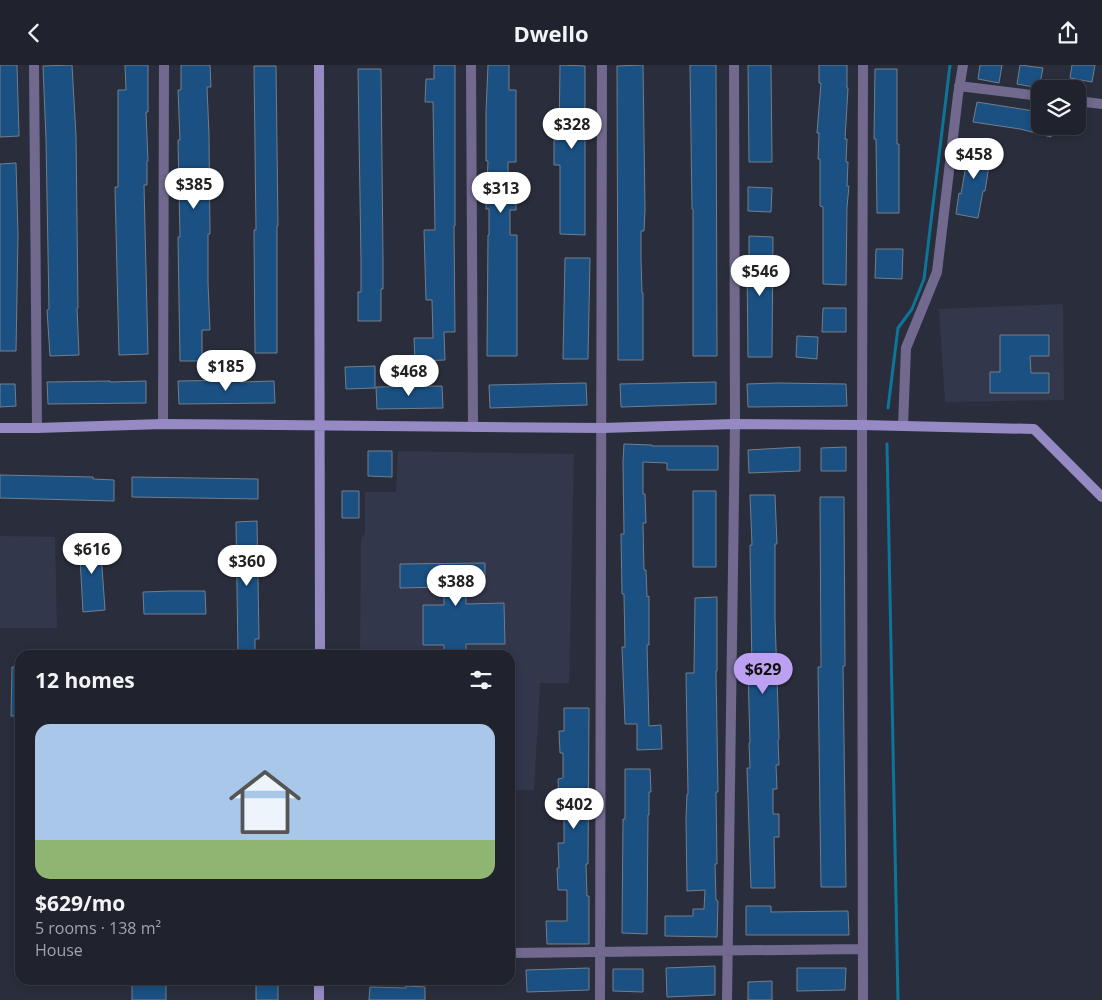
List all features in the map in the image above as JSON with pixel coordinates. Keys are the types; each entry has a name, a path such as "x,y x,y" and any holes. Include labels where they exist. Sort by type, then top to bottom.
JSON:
{"street":[{"path":"34,65 36,428"},
{"path":"163,424 164,65"},
{"path":"319,65 320,650"},
{"path":"471,65 473,427"},
{"path":"600,1000 602,65"},
{"path":"727,1000 735,424 734,65"},
{"path":"863,65 863,1000"},
{"path":"903,426 906,348 937,272 963,65"},
{"path":"959,86 1031,95"},
{"path":"1086,102 1102,104"},
{"path":"0,428 163,424 602,428 735,424 1034,429 1102,497"},
{"path":"515,953 864,949"},
{"path":"319,985 319,1000"}],"shaded area":[{"path":"1063,304 1064,400 945,402 939,309"},
{"path":"398,451 574,454 569,683 540,683 534,790 515,790 515,650 360,650 361,538 365,534 365,492 396,492"},
{"path":"0,536 55,537 57,628 0,628"}],"building":[{"path":"0,65 17,65 19,136 0,137"},
{"path":"72,65 76,136 79,355 50,356 47,310 49,309 43,66"},
{"path":"125,65 148,65 148,112 146,112 148,161 147,185 144,185 148,354 119,355 115,187 118,187 118,90 126,90"},
{"path":"181,65 210,65 211,87 207,87 210,330 202,330 202,361 180,361 178,140 180,140 178,90 181,90"},
{"path":"434,65 455,65 455,332 444,332 445,360 415,361 414,338 433,338 432,300 426,300 424,230 435,230 433,102 425,102 426,79 434,79"},
{"path":"488,65 509,65 509,90 516,90 516,162 508,162 508,187 516,187 516,210 510,210 510,235 517,235 517,356 487,356 489,209 486,209 488,161 486,161 486,112"},
{"path":"560,65 585,66 585,235 560,234 560,165 554,165 554,140 559,140"},
{"path":"643,65 645,209 644,231 641,231 641,259 643,360 618,360 617,66"},
{"path":"690,65 716,65 717,356 693,356 693,209"},
{"path":"748,65 771,65 772,162 749,162"},
{"path":"819,65 847,65 848,88 845,139 847,139 846,162 848,162 847,186 849,186 846,285 823,284 823,207 820,206 819,133 817,133 821,83 819,83"},
{"path":"980,65 1002,65 999,83 978,79"},
{"path":"1020,65 1043,68 1041,80 1031,80 1031,87 1017,84"},
{"path":"1072,65 1095,65 1092,82 1070,78"},
{"path":"254,66 276,66 277,353 255,353"},
{"path":"358,69 381,69 383,289 381,289 381,321 358,321 358,292 361,292 361,260"},
{"path":"875,69 897,69 899,213 877,213 876,139 874,139"},
{"path":"977,102 1031,111 1031,132 973,122"},
{"path":"970,142 992,146 985,191 983,191 978,218 956,214"},
{"path":"16,163 18,234 16,351 0,351 0,164"},
{"path":"748,187 772,188 771,212 748,211"},
{"path":"749,236 773,237 772,357 748,357 747,263 749,263"},
{"path":"876,249 903,249 902,279 875,278"},
{"path":"565,258 590,258 588,359 563,359"},
{"path":"823,308 846,308 846,332 822,332"},
{"path":"1000,335 1049,335 1049,356 1030,356 1031,373 1049,373 1049,393 990,393 990,372 1000,372"},
{"path":"797,336 818,337 817,359 796,357"},
{"path":"375,366 375,388 346,389 345,367"},
{"path":"240,380 240,382 274,381 275,403 179,404 178,381"},
{"path":"146,381 146,403 48,404 47,382"},
{"path":"716,382 716,404 621,407 620,384"},
{"path":"586,383 587,405 490,408 489,385"},
{"path":"0,384 15,384 16,406 0,407"},
{"path":"747,384 846,384 847,406 748,407"},
{"path":"442,386 443,408 377,409 376,387"},
{"path":"624,444 718,446 718,470 667,470 667,463 643,462 643,494 645,494 646,523 643,523 644,570 646,570 647,597 649,596 649,645 647,645 649,726 661,725 662,749 637,750 637,724 625,724 622,647 625,647 624,594 622,594 621,534 624,534"},
{"path":"800,447 800,471 749,473 748,450"},
{"path":"846,447 846,471 821,471 821,448"},
{"path":"368,451 392,451 392,477 368,476"},
{"path":"0,475 93,477 93,479 114,480 114,501 0,498"},
{"path":"132,477 258,479 258,499 132,497"},
{"path":"342,491 359,491 359,518 342,518"},
{"path":"693,491 716,491 716,567 693,567"},
{"path":"750,495 775,495 777,544 775,544 775,618 779,765 776,765 777,789 773,789 773,814 779,814 779,837 774,837 775,888 751,888 747,768 750,768 748,670 752,670"},
{"path":"820,497 844,497 845,666 843,666 846,887 821,887 818,667 821,667"},
{"path":"257,521 259,639 255,639 255,650 238,650 236,522"},
{"path":"100,538 105,610 83,612 79,539"},
{"path":"485,563 485,587 466,587 466,604 504,603 505,644 466,644 466,650 444,650 444,645 423,645 423,605 444,605 444,587 400,588 400,564"},
{"path":"205,591 206,614 144,614 143,592"},
{"path":"717,597 718,792 716,792 717,864 715,864 716,900 718,901 717,937 665,936 665,916 693,916 693,909 704,909 705,890 687,891 686,673 694,673 695,598"},
{"path":"12,667 15,667 15,716 11,716"},
{"path":"564,708 589,708 588,864 586,864 587,896 589,896 589,944 547,944 546,921 567,921 567,890 558,890 557,868 559,868 558,843 564,843 564,801 559,801 558,779 563,778 563,753 560,753 559,731 564,731"},
{"path":"625,769 650,769 647,934 622,933"},
{"path":"746,906 771,906 771,912 848,911 849,935 746,935"},
{"path":"715,966 715,995 667,997 666,968"},
{"path":"589,968 589,990 527,992 526,970"},
{"path":"797,968 846,968 845,990 797,991"},
{"path":"613,969 643,969 643,992 613,991"},
{"path":"772,981 772,1000 748,1000 748,982"},
{"path":"132,985 166,985 166,1000 132,1000"},
{"path":"256,985 278,985 278,1000 256,1000"},
{"path":"406,986 425,987 425,1000 369,1000 370,987 406,988"}],"waterway":[{"path":"888,408 898,328 912,309 924,279 950,65"},
{"path":"887,444 898,1000"}]}
